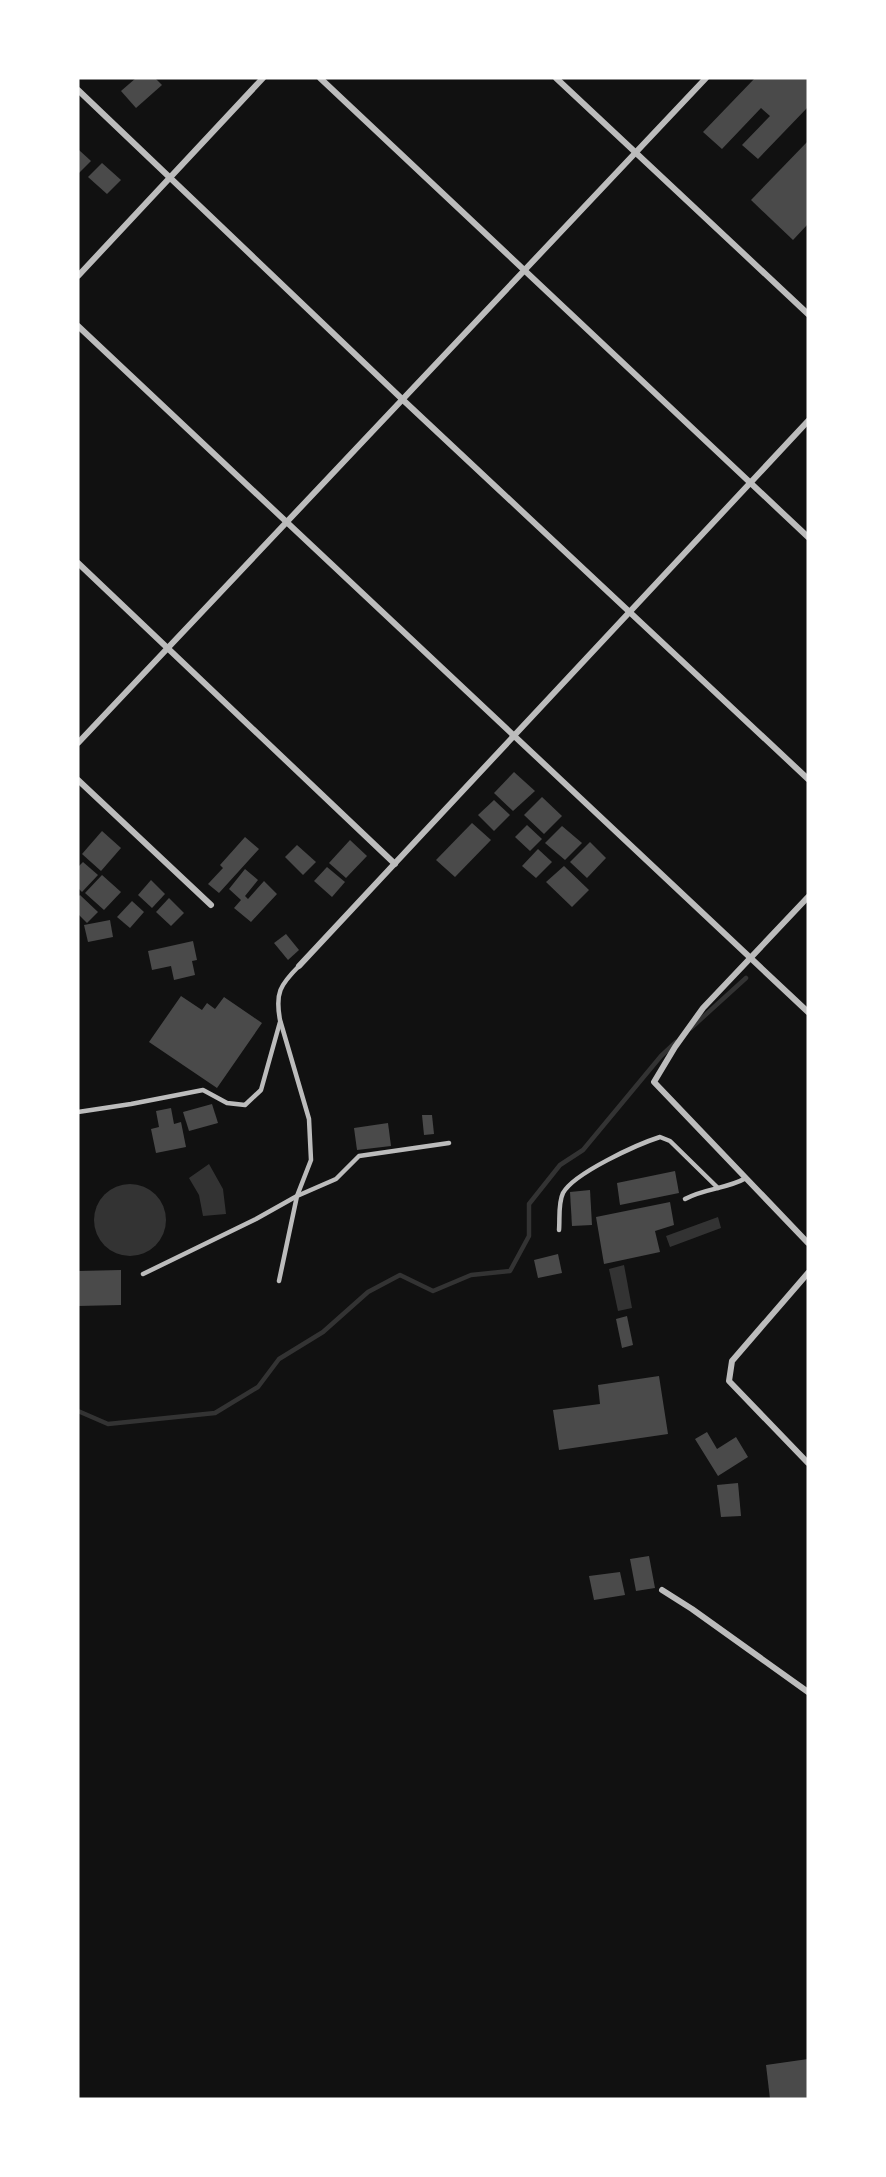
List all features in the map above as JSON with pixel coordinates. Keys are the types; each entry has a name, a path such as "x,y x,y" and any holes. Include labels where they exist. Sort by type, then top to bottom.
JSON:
{"street":[{"path":"78,276 263,78"},
{"path":"320,78 808,537"},
{"path":"556,78 808,314"},
{"path":"78,743 706,78"},
{"path":"78,90 402,399 808,779"},
{"path":"78,326 808,1012"},
{"path":"299,966 808,421"},
{"path":"78,563 394,864"},
{"path":"78,780 211,905"},
{"path":"808,897 703,1008 675,1047 654,1082 808,1243"},
{"path":"808,1273 732,1361 729,1381 808,1463"},
{"path":"662,1590 808,1692"}],"lane":[{"path":"279,1281 297,1196 311,1160 309,1119 277,1004 282,983 299,966"},
{"path":"78,1112 203,1090 227,1103 245,1105 261,1090 280,1020"},
{"path":"560,1230 561,1201 564,1191 590,1170 660,1137 670,1141 718,1188"},
{"path":"143,1274 256,1219 297,1196 336,1179 359,1156 449,1143"},
{"path":"685,1199 696,1193 731,1186 746,1178"}],"shaded area":[{"path":"209,1164 223,1189 226,1214 203,1216 199,1195 189,1178"},
{"path":"130,1184 150,1190 160,1200 166,1220 160,1240 150,1250 130,1256 110,1250 100,1240 94,1220 100,1200 110,1190"},
{"path":"718,1217 721,1228 670,1247 666,1236"},
{"path":"624,1265 632,1308 618,1311 609,1269"}],"building":[{"path":"136,78 155,78 162,85 136,108 121,91"},
{"path":"755,78 808,78 808,107 758,159 742,145 770,116 761,108 722,149 703,132"},
{"path":"808,141 808,224 793,240 751,200"},
{"path":"78,151 91,161 78,174"},
{"path":"102,163 121,180 107,194 88,177"},
{"path":"514,772 535,791 513,811 494,793"},
{"path":"542,797 562,816 544,834 524,815"},
{"path":"494,800 510,815 494,831 478,815"},
{"path":"472,823 491,840 455,877 436,860"},
{"path":"527,825 542,839 530,851 515,837"},
{"path":"562,826 582,843 565,860 545,843"},
{"path":"102,831 121,848 101,871 82,854"},
{"path":"245,837 259,849 219,893 208,884 223,868 220,865"},
{"path":"350,840 367,856 346,878 329,863"},
{"path":"590,842 606,858 587,878 570,862"},
{"path":"297,845 316,862 303,875 285,857"},
{"path":"538,849 552,862 536,878 522,866"},
{"path":"83,862 98,875 82,892 78,888 78,867"},
{"path":"564,866 589,890 572,907 546,882"},
{"path":"327,867 345,882 332,897 314,881"},
{"path":"245,869 258,880 245,896 248,899 264,881 277,894 251,922 234,908 241,900 229,889"},
{"path":"102,875 121,892 104,910 85,893"},
{"path":"151,880 165,894 152,908 138,895"},
{"path":"80,895 98,912 87,923 78,914"},
{"path":"169,898 184,913 171,926 156,912"},
{"path":"132,901 144,912 130,928 117,917"},
{"path":"110,920 113,937 88,942 84,925"},
{"path":"286,934 299,950 288,960 274,943"},
{"path":"193,941 197,960 192,961 195,975 174,980 171,966 152,970 148,951"},
{"path":"181,996 202,1010 207,1003 215,1009 224,997 262,1023 217,1088 149,1042"},
{"path":"212,1104 218,1123 189,1131 183,1112"},
{"path":"171,1108 174,1124 181,1122 186,1147 156,1153 151,1129 159,1127 156,1111"},
{"path":"422,1115 432,1115 434,1134 424,1135"},
{"path":"388,1123 391,1146 357,1150 354,1128"},
{"path":"675,1171 679,1193 620,1205 617,1183"},
{"path":"590,1190 592,1225 572,1226 570,1192"},
{"path":"670,1202 674,1225 655,1231 660,1252 604,1264 596,1217"},
{"path":"558,1254 562,1273 538,1278 534,1260"},
{"path":"121,1270 121,1305 78,1306 78,1271"},
{"path":"627,1316 633,1345 622,1348 616,1319"},
{"path":"659,1376 668,1434 559,1450 553,1410 600,1404 598,1385"},
{"path":"707,1432 717,1449 736,1437 748,1457 718,1476 695,1439"},
{"path":"738,1483 741,1516 721,1517 717,1485"},
{"path":"649,1556 655,1588 636,1591 630,1559"},
{"path":"620,1572 625,1595 594,1600 589,1576"},
{"path":"808,2059 808,2099 770,2099 766,2065"}],"waterway":[{"path":"691,1028 746,978"},
{"path":"78,1411 108,1424 215,1413 258,1387 279,1359 323,1332 368,1292 400,1275 433,1291 471,1275 510,1271 529,1236 529,1204 560,1165 583,1150 661,1056 676,1042"}]}
